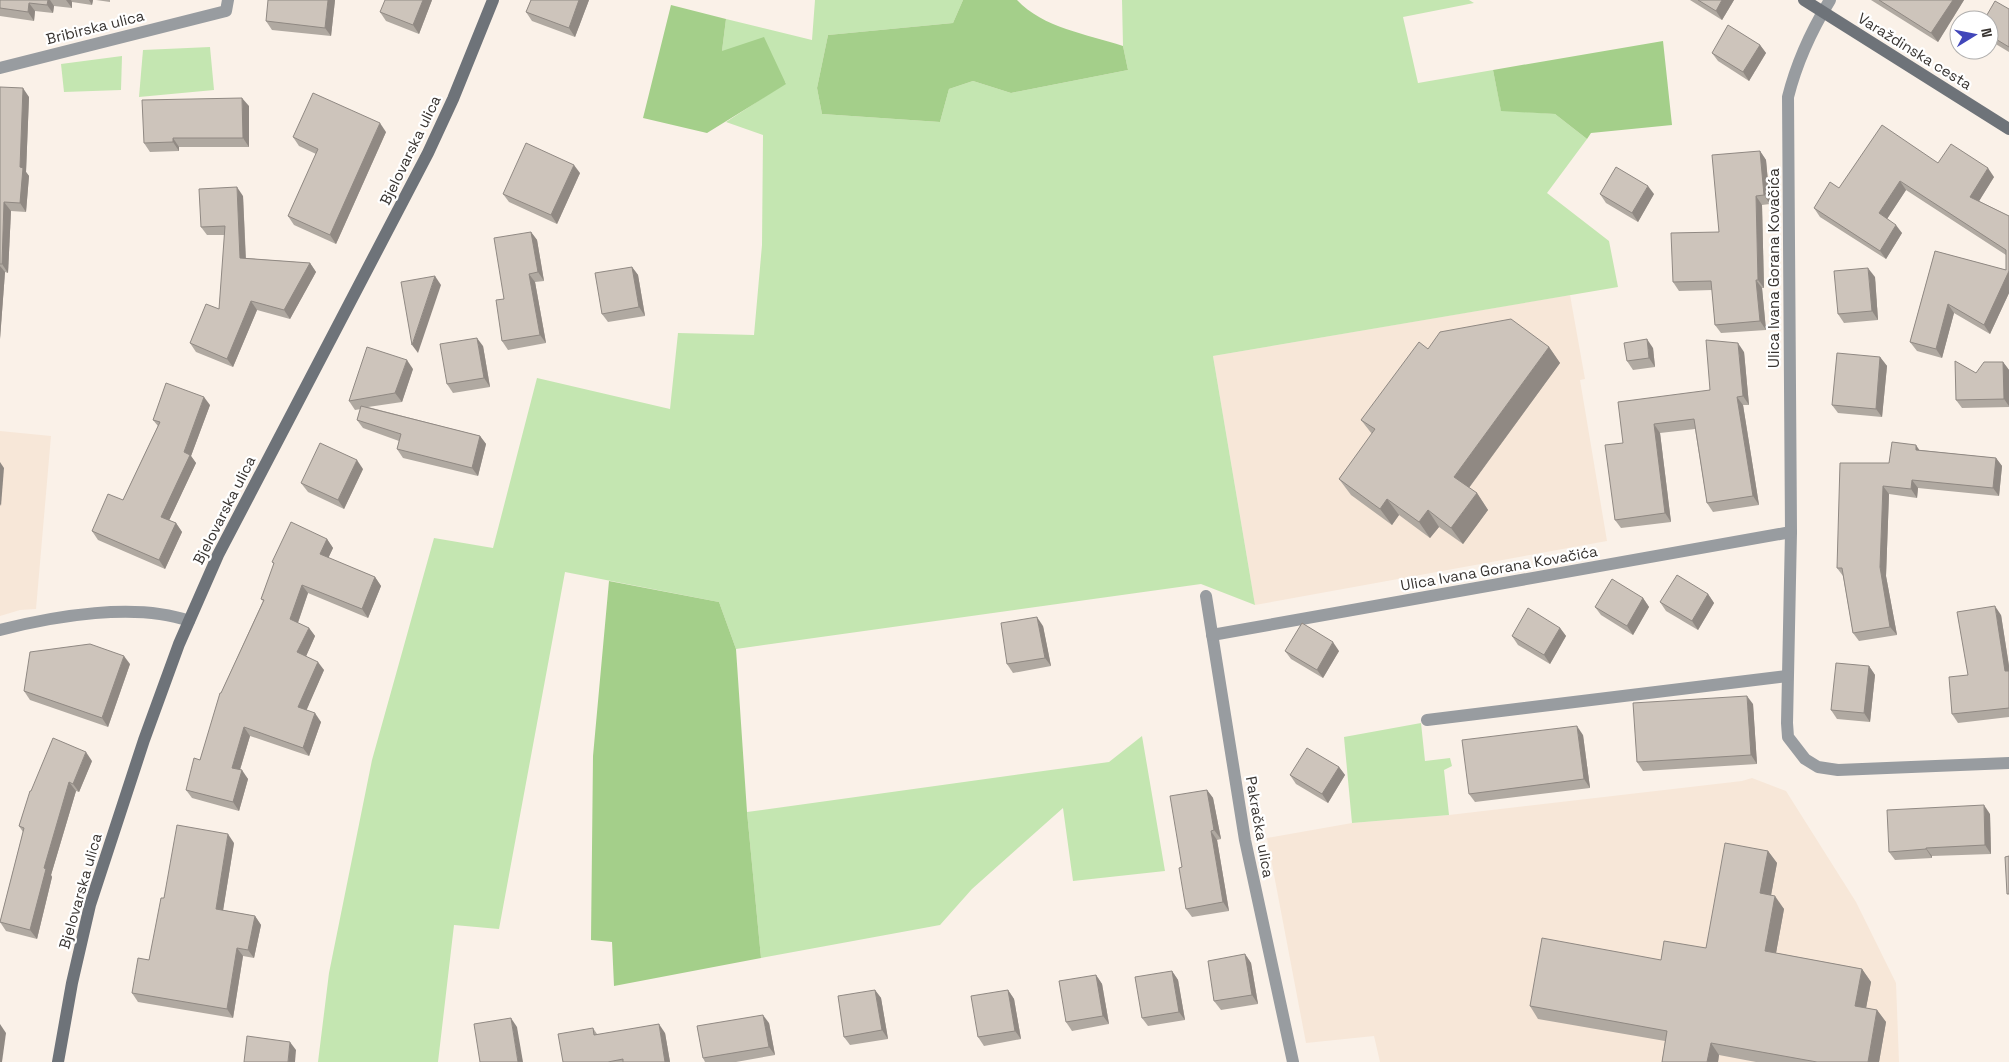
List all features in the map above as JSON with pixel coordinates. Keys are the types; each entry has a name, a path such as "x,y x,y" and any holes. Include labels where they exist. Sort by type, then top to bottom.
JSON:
{"main road":[{"name":"Bjelovarska ulica","path":"58,1062 72,983 97,882 144,740 189,621 218,556 428,153 453,99 493,0"},
{"name":"Varaždinska cesta","path":"1804,0 2009,129"}],"street":[{"name":"Ulica Ivana Gorana Kovačića","path":"1830,0 1806,43 1795,70 1788,97 1791,532 1787,676 1788,737 1806,759 1818,767 1838,770 2009,764"},
{"name":"Bribirska ulica","path":"0,68 227,5"},
{"name":"Ulica Ivana Gorana Kovačića","path":"1212,635 1791,532"},
{"name":"Pakračka ulica","path":"1206,596 1245,840 1293,1062"},
{"path":"0,630 41,621 127,612 165,614 189,621"},
{"path":"1427,720 1787,676"}],"shaded area":[{"path":"1570,295 1585,379 1580,380 1607,541 1255,605 1213,356"},
{"path":"0,431 51,436 36,609 20,610 0,616"},
{"path":"1752,778 1786,791 1856,902 1896,983 1899,1062 1380,1062 1374,1036 1306,1043 1267,838 1352,823 1449,815 1742,781"}],"green space":[{"path":"815,0 963,0 953,23 828,35 817,88 822,114 940,122 949,89 973,81 1011,93 1128,70 1123,46 1122,0 1469,0 1474,3 1403,17 1418,83 1493,70 1501,110 1555,114 1587,139 1547,193 1609,241 1618,287 1213,356 1255,605 1201,584 736,649 719,602 565,572 499,929 454,925 438,1062 318,1062 329,973 372,760 434,538 493,548 537,378 670,409 678,333 754,335 762,245 763,135 726,122 786,83 722,51 726,19 812,40"},
{"path":"963,0 1017,0 1028,10 1052,24 1123,46 1128,70 1011,93 973,81 949,89 940,122 822,114 817,88 828,35 953,23"},
{"path":"671,5 726,19 722,51 764,37 786,84 707,133 643,118"},
{"path":"1663,41 1672,125 1591,133 1587,139 1555,114 1501,111 1493,70"},
{"path":"210,47 214,90 139,97 143,50"},
{"path":"122,56 121,90 64,92 61,64"},
{"path":"609,581 719,602 736,649 747,812 761,958 614,986 612,942 591,940 593,756"},
{"path":"1421,723 1425,761 1450,758 1452,766 1444,770 1449,815 1352,823 1344,737"},
{"path":"1142,736 1165,871 1073,881 1063,808 972,889 940,925 761,958 747,812 1109,762"}],"building":[{"path":"0,0 48,0 47,5 29,3 28,12 0,8"},
{"path":"268,0 328,0 325,28 266,21"},
{"path":"385,0 423,0 413,25 380,12"},
{"path":"531,0 579,0 569,28 526,12"},
{"path":"1698,0 1722,0 1716,11"},
{"path":"1879,0 1953,0 1931,33"},
{"path":"1995,1 2009,9 2009,47 1999,41 1999,10 1990,10"},
{"path":"1728,25 1760,45 1743,72 1712,53"},
{"path":"0,87 23,88 20,167 23,168 20,203 4,202 2,264 0,264"},
{"path":"313,93 380,123 330,235 288,216 318,149 293,137"},
{"path":"242,98 243,138 173,138 173,142 144,143 142,100"},
{"path":"1882,125 1938,163 1951,144 1988,168 1970,197 2009,216 2009,271 1984,325 1948,304 1936,349 1910,342 1935,251 2006,270 2006,250 1900,181 1879,213 1896,225 1880,251 1814,208 1830,182 1839,188"},
{"path":"526,143 574,165 551,215 503,194"},
{"path":"1760,151 1764,195 1756,196 1758,280 1756,280 1760,321 1715,325 1711,281 1673,282 1671,233 1719,232 1712,155"},
{"path":"1616,167 1648,186 1632,213 1600,194"},
{"path":"237,187 240,258 310,263 284,310 251,301 227,359 190,343 206,304 219,309 225,226 201,227 199,189"},
{"path":"531,232 538,272 529,274 540,335 502,341 496,300 504,299 494,238"},
{"path":"632,267 639,307 602,314 595,273"},
{"path":"1868,268 1872,311 1838,314 1834,271"},
{"path":"435,276 412,345 401,282"},
{"path":"1511,319 1549,347 1454,477 1477,493 1451,528 1428,510 1419,522 1387,499 1380,509 1339,479 1375,429 1361,420 1419,342 1428,349 1440,332"},
{"path":"477,338 484,378 447,384 440,344"},
{"path":"1647,339 1649,358 1627,361 1624,343"},
{"path":"1706,340 1738,343 1743,396 1737,397 1753,496 1707,503 1694,419 1654,424 1665,513 1615,520 1605,445 1623,443 1618,402 1710,390"},
{"path":"367,347 407,360 395,393 349,401"},
{"path":"1837,353 1880,357 1876,409 1832,405"},
{"path":"1955,361 1976,373 1984,362 2003,362 2004,399 1956,400"},
{"path":"166,383 204,397 184,452 190,455 161,517 176,523 159,560 92,531 108,494 123,500 160,422 153,420"},
{"path":"361,406 480,436 472,468 397,449 401,434 357,420"},
{"path":"1892,442 1916,445 1916,450 1996,458 1993,488 1912,480 1911,489 1883,486 1880,567 1890,627 1853,633 1842,568 1837,568 1840,463 1889,463"},
{"path":"320,443 357,460 338,500 301,483"},
{"path":"291,522 327,539 320,554 375,577 362,609 302,585 290,619 309,628 297,652 318,662 298,707 315,713 303,748 244,727 232,768 242,770 233,802 186,790 194,758 200,760 220,693 264,600 261,599 274,563 272,562"},
{"path":"1677,575 1708,594 1692,621 1660,602"},
{"path":"1612,579 1643,598 1627,626 1595,607"},
{"path":"1995,606 2005,671 2009,671 2009,708 1952,714 1949,677 1968,675 1957,612"},
{"path":"1528,608 1560,628 1544,655 1512,636"},
{"path":"1037,617 1045,658 1007,664 1001,623"},
{"path":"1302,623 1333,642 1317,670 1285,651"},
{"path":"90,644 124,656 102,718 24,691 30,652"},
{"path":"1836,663 1869,666 1864,713 1831,710"},
{"path":"1747,696 1751,755 1637,762 1633,703"},
{"path":"1577,726 1584,779 1469,794 1462,740"},
{"path":"53,738 86,752 73,784 69,782 44,868 46,869 30,930 0,922 24,828 19,826 30,791"},
{"path":"1307,748 1339,767 1322,794 1290,775"},
{"path":"1207,790 1214,830 1211,831 1223,902 1186,909 1179,868 1182,867 1170,796"},
{"path":"1984,805 1985,845 1889,852 1887,810"},
{"path":"177,825 228,834 216,909 255,916 248,950 237,948 227,1009 132,993 138,958 149,960 161,898 164,898"},
{"path":"1725,843 1768,851 1760,893 1775,896 1765,951 1862,969 1855,1006 1877,1010 1868,1062 1817,1062 1711,1043 1707,1062 1662,1062 1667,1031 1530,1006 1542,938 1661,960 1664,941 1706,948"},
{"path":"2009,856 2009,894 2007,894 2005,857"},
{"path":"1245,954 1252,995 1214,1001 1208,961"},
{"path":"1172,971 1179,1012 1142,1018 1135,977"},
{"path":"1096,975 1103,1016 1066,1022 1059,981"},
{"path":"875,990 882,1030 844,1037 838,996"},
{"path":"1008,990 1015,1031 978,1037 971,996"},
{"path":"763,1015 769,1047 703,1058 697,1026"},
{"path":"511,1018 518,1062 480,1062 474,1024"},
{"path":"659,1024 665,1062 623,1062 623,1059 608,1062 563,1062 558,1034 593,1028 594,1035"},
{"path":"247,1036 290,1042 288,1062 244,1062"}]}
